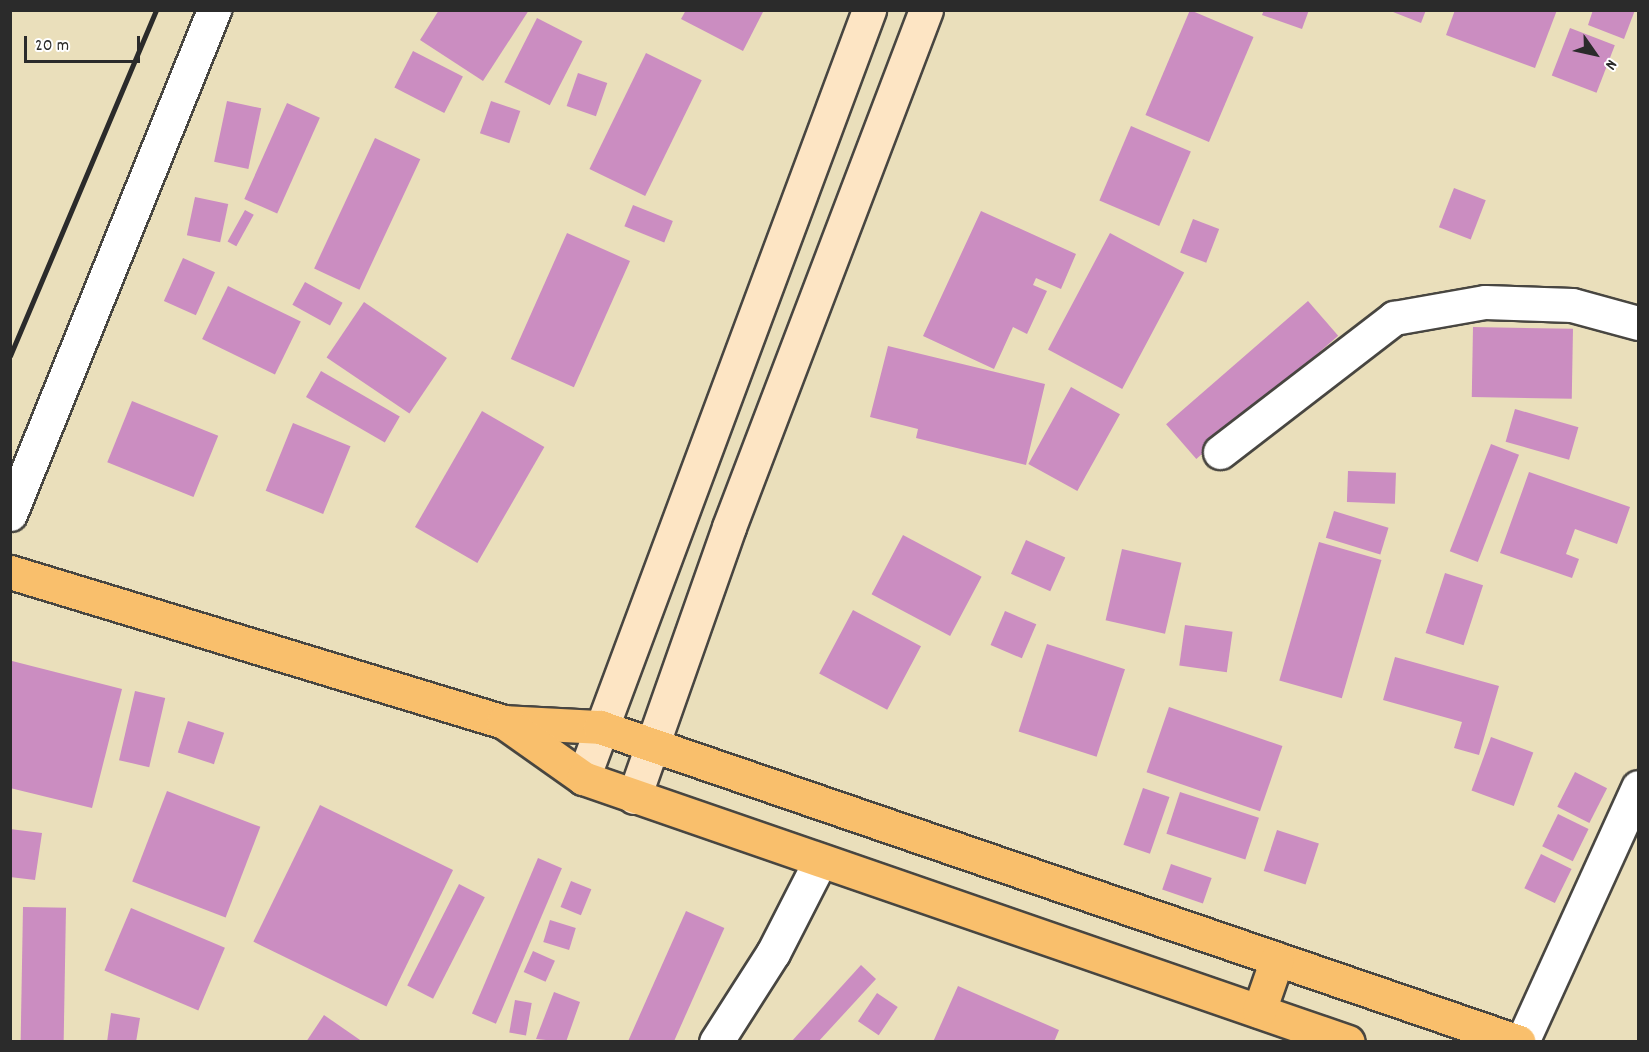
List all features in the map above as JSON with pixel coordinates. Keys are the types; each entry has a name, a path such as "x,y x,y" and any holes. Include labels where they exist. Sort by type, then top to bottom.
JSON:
{"main road":[{"path":"10,572 504,722 600,728 1520,1041"},
{"path":"504,722 583,778 1348,1041"},
{"path":"1259,1011 1277,959"}],"street":[{"path":"10,514 214,10"},
{"path":"583,778 869,10"},
{"path":"634,797 729,527 926,10"},
{"path":"1220,452 1394,318 1485,302 1572,305 1638,323"},
{"path":"1520,1041 1638,787"},
{"path":"716,1041 773,953 820,861"}],"building":[{"path":"439,10 529,10 483,81 420,40"},
{"path":"686,10 764,10 743,51 681,19"},
{"path":"1190,10 1254,37 1209,142 1145,115"},
{"path":"1264,10 1309,10 1302,29 1262,15"},
{"path":"1388,10 1426,10 1421,23"},
{"path":"1455,10 1557,10 1535,68 1446,35"},
{"path":"1593,10 1635,10 1624,39 1588,25"},
{"path":"537,18 582,41 550,105 504,82"},
{"path":"1570,28 1615,45 1597,93 1552,76"},
{"path":"413,51 463,76 444,113 394,88"},
{"path":"646,53 702,80 645,196 589,169"},
{"path":"578,73 607,83 596,116 567,106"},
{"path":"227,101 261,108 248,169 214,162"},
{"path":"491,101 520,111 509,143 480,133"},
{"path":"287,103 320,118 277,214 244,199"},
{"path":"1131,126 1191,151 1159,226 1099,201"},
{"path":"375,138 420,159 359,290 314,269"},
{"path":"1454,188 1486,200 1471,239 1439,227"},
{"path":"195,197 228,204 220,242 187,235"},
{"path":"633,205 673,221 664,242 624,226"},
{"path":"245,210 254,215 236,246 228,241"},
{"path":"981,211 1076,254 1061,289 1036,278 1033,285 1047,291 1027,334 1013,327 994,369 923,336"},
{"path":"1193,219 1219,229 1206,263 1180,253"},
{"path":"567,233 630,261 574,387 511,359"},
{"path":"1110,233 1184,272 1122,389 1048,350"},
{"path":"183,258 215,272 196,315 164,301"},
{"path":"305,282 343,303 330,326 292,305"},
{"path":"228,286 301,322 275,375 202,339"},
{"path":"1308,301 1338,336 1196,459 1166,424"},
{"path":"364,302 447,358 409,413 327,358"},
{"path":"1473,327 1573,329 1572,399 1472,397"},
{"path":"888,346 1045,384 1026,465 916,438 918,429 870,417"},
{"path":"321,371 400,416 385,442 306,397"},
{"path":"1071,387 1120,414 1077,491 1028,464"},
{"path":"132,401 218,436 194,497 107,462"},
{"path":"1515,409 1578,427 1569,460 1506,442"},
{"path":"482,411 544,447 477,563 415,527"},
{"path":"293,423 350,446 323,514 266,491"},
{"path":"1491,444 1519,455 1478,562 1450,551"},
{"path":"1348,471 1396,473 1395,504 1347,502"},
{"path":"1529,472 1630,507 1617,544 1575,529 1566,554 1579,559 1572,578 1500,553"},
{"path":"1334,511 1389,528 1380,554 1326,538"},
{"path":"903,535 982,577 950,636 872,594"},
{"path":"1026,540 1065,557 1050,591 1011,574"},
{"path":"1319,542 1381,560 1342,698 1279,680"},
{"path":"1122,549 1181,563 1165,634 1106,620"},
{"path":"1445,573 1483,585 1464,645 1426,633"},
{"path":"853,610 921,646 887,710 819,674"},
{"path":"1005,611 1036,624 1022,658 991,645"},
{"path":"1185,625 1233,632 1227,672 1179,666"},
{"path":"1047,644 1125,669 1097,757 1019,731"},
{"path":"1395,657 1499,686 1479,755 1454,748 1462,722 1383,700"},
{"path":"12,661 122,689 92,808 10,788"},
{"path":"135,691 165,698 149,767 119,760"},
{"path":"1169,707 1282,746 1260,811 1147,772"},
{"path":"188,721 224,733 214,764 178,752"},
{"path":"1491,737 1533,752 1514,806 1472,791"},
{"path":"1575,772 1607,788 1589,823 1557,807"},
{"path":"1143,788 1169,797 1150,854 1123,845"},
{"path":"167,791 260,827 226,917 132,882"},
{"path":"1180,792 1259,818 1245,859 1166,834"},
{"path":"320,805 453,870 386,1006 253,942"},
{"path":"1558,814 1589,829 1573,861 1542,846"},
{"path":"10,829 42,833 35,880 10,877"},
{"path":"1277,830 1319,844 1306,884 1264,871"},
{"path":"1541,854 1572,869 1555,903 1524,888"},
{"path":"538,858 562,868 496,1024 472,1014"},
{"path":"1171,864 1212,878 1203,904 1162,890"},
{"path":"571,881 591,889 581,915 561,907"},
{"path":"459,884 485,897 433,999 407,986"},
{"path":"23,907 66,908 64,1042 21,1042"},
{"path":"131,908 225,948 198,1010 104,971"},
{"path":"686,911 724,928 674,1042 628,1042"},
{"path":"550,920 576,928 569,950 543,942"},
{"path":"533,951 555,961 546,982 524,972"},
{"path":"861,965 876,979 818,1042 791,1042"},
{"path":"958,986 1059,1030 1054,1042 933,1042"},
{"path":"554,992 580,1002 566,1042 536,1039"},
{"path":"877,993 898,1007 879,1035 858,1021"},
{"path":"515,1000 532,1003 526,1035 509,1032"},
{"path":"111,1013 140,1018 136,1042 107,1042"},
{"path":"324,1015 363,1042 306,1042"}],"railway":[{"path":"10,356 156,10"}]}
